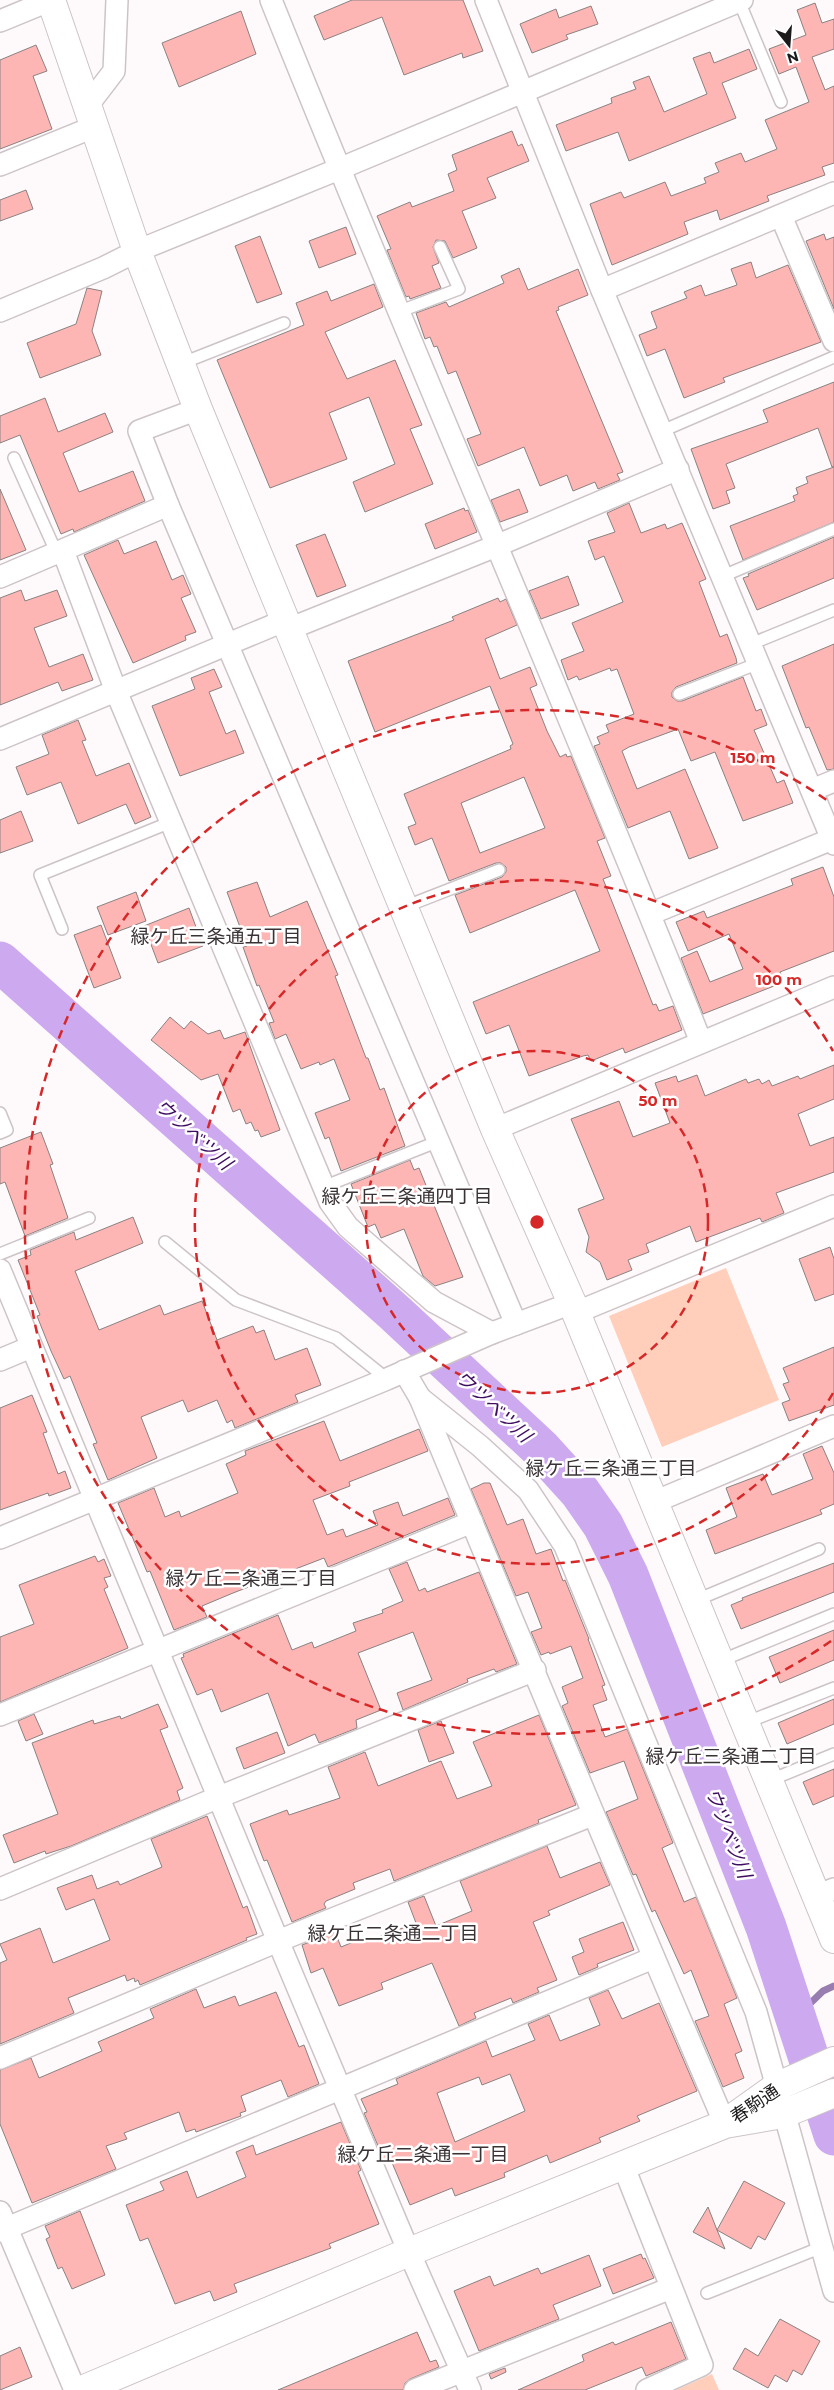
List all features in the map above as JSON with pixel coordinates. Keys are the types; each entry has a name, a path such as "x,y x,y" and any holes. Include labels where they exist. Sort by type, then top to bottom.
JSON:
{"street":[{"path":"0,21 51,0 92,115 137,251 198,409 495,1128 573,1308 768,1781 825,1893 834,1939"},
{"path":"0,165 92,115 114,71 117,0"},
{"path":"271,0 339,170 702,1042"},
{"path":"486,0 602,290 833,841 650,914"},
{"path":"0,311 103,268 137,251 339,170 740,0"},
{"path":"602,290 834,193"},
{"path":"781,216 834,341"},
{"path":"198,409 139,431 168,505 229,644 516,1324"},
{"path":"1,735 116,691 229,644 288,624 496,546 678,469"},
{"path":"0,578 168,505"},
{"path":"60,553 330,1202 348,1227 434,1302 492,1333"},
{"path":"812,790 834,781"},
{"path":"495,1128 834,987"},
{"path":"0,1538 492,1333 516,1324 573,1308 834,1206"},
{"path":"0,1270 278,1941 409,2252 470,2390"},
{"path":"0,1360 31,1347"},
{"path":"82,2390 409,2252 725,2124 592,1815 535,1670 420,1398 402,1372"},
{"path":"420,1398 480,1446 528,1490 565,1546 785,2083 822,2247 834,2291"},
{"path":"652,1503 834,1426"},
{"path":"0,1716 472,1522"},
{"path":"0,1889 219,1796 535,1670"},
{"path":"0,2058 278,1941 592,1815"},
{"path":"75,2390 2,2223 340,2088 654,1958"},
{"name":"春駒通","path":"725,2124 785,2083 834,2061"},
{"name":"春駒通","path":"725,2124 792,2110 834,2093"},
{"path":"624,2165 702,2365 647,2390"},
{"path":"415,2390 671,2288"}],"lane":[{"path":"740,0 781,102"},
{"path":"398,312 459,289 440,247"},
{"path":"180,364 284,323"},
{"path":"662,431 834,357"},
{"path":"14,458 60,553"},
{"path":"723,576 834,529"},
{"path":"679,694 834,610"},
{"path":"62,928 40,874 171,822"},
{"path":"404,907 499,870"},
{"path":"0,1113 7,1130 0,1133"},
{"path":"323,1187 439,1141"},
{"path":"0,1254 89,1218"},
{"path":"165,1242 236,1300 336,1338 402,1372"},
{"path":"693,1601 819,1549"},
{"path":"718,1662 834,1614"},
{"path":"744,1724 834,1688"},
{"path":"768,1781 834,1754"},
{"path":"707,2293 822,2247"}],"shaded area":[{"path":"726,1268 779,1400 662,1447 609,1316"},
{"path":"712,2374 719,2390 676,2390"}],"building":[{"path":"352,0 463,0 483,51 463,58 462,53 404,75 382,17 324,40 314,16"},
{"path":"815,3 822,23 834,19 834,49 812,57 825,90 834,86 834,163 822,167 825,175 767,196 769,201 720,220 717,210 684,222 688,234 612,265 590,204 621,192 624,198 665,182 671,196 706,183 704,178 719,172 715,163 741,153 745,162 777,149 765,120 809,102 796,67 779,74 769,49 806,35 797,10"},
{"path":"591,6 598,24 566,35 568,39 532,53 520,24 556,9 559,18"},
{"path":"241,11 256,54 179,87 162,43"},
{"path":"36,45 47,71 33,76 52,129 0,149 0,60"},
{"path":"749,49 757,69 722,83 736,118 629,161 618,132 566,151 556,125 612,103 611,98 636,89 633,82 649,76 664,112 707,94 693,58 710,52 714,63"},
{"path":"512,131 518,146 522,144 529,161 487,178 496,198 462,211 477,248 453,258 445,241 436,240 433,247 439,263 432,266 441,288 410,299 409,296 406,297 387,250 391,249 377,216 410,202 412,207 454,191 448,174 457,170 452,155"},
{"path":"26,190 33,209 0,221 0,200"},
{"path":"346,227 356,254 319,268 309,241"},
{"path":"824,234 826,240 834,237 834,309 806,241"},
{"path":"260,236 282,294 257,303 235,246"},
{"path":"751,262 756,278 788,265 821,342 723,378 725,382 684,398 665,349 647,356 639,335 657,328 651,312 687,298 684,292 701,285 705,296 737,285 731,269"},
{"path":"519,268 528,290 578,269 588,295 558,307 559,310 556,311 623,472 617,474 620,480 598,489 595,482 573,491 567,475 540,486 524,447 478,466 467,439 481,434 456,371 448,374 437,346 434,347 430,337 425,339 416,313 446,302 449,307 504,283 501,276"},
{"path":"374,284 383,307 325,332 347,379 395,360 422,425 410,429 433,484 365,512 353,482 395,464 369,397 329,413 347,459 270,488 217,360 304,325 296,303 327,291 331,301"},
{"path":"87,288 102,291 92,331 101,355 40,378 27,343 76,324"},
{"path":"834,382 834,466 832,467 818,428 726,464 735,488 726,491 730,503 713,509 691,449 768,422 763,410"},
{"path":"45,398 58,432 105,413 113,432 63,453 79,492 133,471 145,501 74,532 73,529 61,534 20,435 0,443 0,416"},
{"path":"834,467 834,522 743,560 730,526 795,501 793,496 798,494 796,488 808,483 806,477"},
{"path":"0,489 26,550 0,560"},
{"path":"519,489 528,512 500,522 491,500"},
{"path":"629,503 641,533 665,524 667,529 682,523 706,579 699,582 720,637 727,634 736,658 737,663 676,687 672,692 672,697 677,701 682,701 743,677 756,711 761,709 767,725 754,730 777,783 784,780 793,803 743,821 715,752 691,761 678,729 622,751 637,789 685,769 718,848 689,859 670,811 628,828 594,746 600,744 597,737 609,732 606,725 634,714 617,669 611,671 610,668 579,680 577,676 568,680 561,660 584,651 572,623 623,602 604,556 595,560 588,541 615,532 607,513"},
{"path":"464,508 465,511 468,510 477,532 435,549 425,524"},
{"path":"325,534 346,586 317,597 296,545"},
{"path":"834,537 834,578 757,610 743,578 749,576 748,574"},
{"path":"118,540 124,554 156,541 172,580 183,575 191,594 181,598 196,632 185,636 186,640 133,663 84,555"},
{"path":"568,576 579,605 541,619 529,591"},
{"path":"21,590 25,601 57,590 67,616 34,628 49,667 83,654 93,680 62,691 58,682 0,705 0,598"},
{"path":"498,598 500,602 506,599 517,625 485,639 500,679 530,667 537,685 530,688 547,731 560,757 566,754 567,757 571,756 605,838 597,841 611,876 603,879 653,1005 656,1004 659,1011 673,1006 682,1030 625,1053 623,1048 591,1061 588,1055 583,1056 529,1076 509,1025 486,1034 473,1002 600,951 575,890 470,933 455,895 502,877 506,872 506,867 501,863 496,863 449,881 432,838 415,845 408,827 416,824 404,794 511,749 510,746 513,744 490,686 375,732 348,661 454,620 452,617","holes":["524,777 545,828 480,853 461,803"]},
{"path":"834,644 834,769 827,770 809,727 806,728 782,666"},
{"path":"214,669 222,687 209,692 226,734 235,730 244,753 180,776 152,706 195,689 191,678"},
{"path":"78,720 86,740 82,741 96,776 129,763 151,817 135,824 126,804 78,824 61,782 27,795 16,767 49,754 42,735"},
{"path":"21,811 33,841 0,853 0,820"},
{"path":"823,867 834,897 834,951 780,972 783,979 773,983 774,986 703,1014 681,958 697,951 710,982 743,969 729,934 688,951 676,922 704,911 707,918 793,885 791,879"},
{"path":"257,882 270,917 307,901 338,975 335,976 366,1058 368,1058 380,1090 384,1088 405,1146 341,1171 329,1137 325,1139 315,1113 350,1100 334,1059 320,1065 319,1062 301,1069 286,1034 275,1039 269,1023 274,1022 259,985 257,986 243,947 247,946 227,892"},
{"path":"136,892 146,921 108,935 97,907"},
{"path":"189,908 203,946 158,963 144,926"},
{"path":"101,925 121,978 94,988 74,935"},
{"path":"170,1017 184,1029 191,1021 208,1034 220,1030 224,1039 245,1032 280,1130 261,1137 258,1130 255,1131 251,1122 246,1124 240,1109 233,1112 218,1074 201,1080 151,1040"},
{"path":"834,1065 834,1099 798,1114 810,1146 834,1137 834,1172 776,1193 784,1213 762,1222 760,1218 696,1242 690,1226 646,1244 649,1252 628,1260 632,1270 607,1280 600,1262 586,1252 589,1237 578,1209 604,1199 571,1119 619,1101 633,1137 670,1123 655,1083 676,1076 678,1082 697,1075 705,1096 746,1079 748,1083 759,1079 762,1084 769,1080 772,1086 798,1076 800,1079"},
{"path":"41,1132 53,1164 50,1165 68,1218 25,1236 5,1182 0,1184 0,1148"},
{"path":"410,1160 414,1170 419,1168 463,1277 435,1286 423,1276 404,1229 381,1238 375,1224 368,1227 351,1184"},
{"path":"133,1217 143,1243 75,1271 99,1330 160,1305 164,1315 202,1301 217,1340 253,1326 256,1333 264,1330 275,1360 307,1348 321,1385 295,1395 298,1402 235,1428 232,1420 227,1423 217,1400 188,1412 183,1400 141,1417 157,1458 108,1480 93,1444 97,1443 70,1376 64,1379 51,1351 37,1316 40,1315 18,1260 31,1255 30,1250 74,1232 76,1240"},
{"path":"830,1247 834,1259 834,1294 815,1301 799,1259"},
{"path":"834,1347 834,1405 789,1421 782,1403 790,1400 783,1384 789,1382 783,1368"},
{"path":"32,1395 47,1432 43,1433 58,1474 65,1471 71,1488 49,1496 48,1493 0,1510 0,1408"},
{"path":"324,1421 340,1461 419,1429 428,1451 349,1482 350,1486 313,1500 327,1535 343,1529 346,1537 378,1525 373,1511 398,1502 403,1516 448,1498 455,1515 328,1567 324,1558 233,1593 202,1606 207,1617 174,1630 150,1571 147,1572 118,1503 154,1488 165,1517 179,1511 181,1517 238,1493 226,1464 246,1455 245,1451"},
{"path":"822,1446 834,1473 834,1504 820,1510 822,1514 715,1554 706,1530 737,1517 726,1488 763,1474 772,1495 813,1479 803,1454"},
{"path":"484,1483 490,1483 507,1525 523,1519 536,1554 551,1549 589,1639 605,1685 602,1686 607,1700 593,1705 605,1737 627,1729 673,1843 662,1848 684,1902 696,1897 737,1998 724,2004 742,2051 735,2054 744,2078 723,2087 695,2021 709,2016 691,1970 684,1974 655,1910 652,1912 636,1874 633,1875 606,1812 638,1799 624,1761 590,1773 562,1706 568,1703 562,1687 583,1678 571,1646 550,1654 549,1652 541,1655 531,1632 542,1628 528,1592 516,1596 471,1489"},
{"path":"95,1556 98,1562 104,1559 111,1576 104,1578 108,1587 104,1589 128,1648 0,1702 0,1637 34,1624 19,1585"},
{"path":"407,1562 419,1591 425,1588 427,1592 479,1572 517,1664 496,1672 494,1669 467,1679 468,1682 403,1710 397,1693 432,1680 413,1632 358,1653 381,1710 356,1720 357,1728 319,1743 315,1734 288,1746 268,1693 221,1712 212,1689 197,1695 181,1658 184,1657 183,1654 278,1615 292,1650 312,1642 314,1648 356,1631 353,1623 383,1613 382,1610 403,1601 389,1569"},
{"path":"834,1563 834,1592 741,1629 731,1605 743,1600 742,1598"},
{"path":"834,1630 834,1660 780,1683 769,1657"},
{"path":"834,1699 834,1724 787,1744 778,1723"},
{"path":"158,1704 168,1727 160,1730 183,1788 177,1791 180,1800 71,1846 46,1854 45,1851 14,1863 3,1835 58,1814 32,1743 93,1720 94,1724 120,1716 121,1719"},
{"path":"34,1714 43,1734 26,1741 18,1721"},
{"path":"539,1715 576,1805 538,1820 539,1823 394,1881 390,1869 353,1883 355,1889 326,1901 324,1904 326,1908 292,1922 267,1860 264,1861 250,1824 287,1810 289,1815 340,1798 328,1767 365,1752 378,1786 441,1761 457,1799 492,1786 473,1742"},
{"path":"441,1721 454,1753 429,1762 418,1730"},
{"path":"277,1732 285,1753 244,1769 236,1748"},
{"path":"834,1769 834,1796 813,1805 803,1782"},
{"path":"207,1816 243,1908 247,1906 257,1934 246,1938 247,1940 140,1985 138,1980 135,1982 134,1978 127,1981 125,1975 68,1998 74,2013 0,2044 0,1963 7,1960 0,1944 40,1928 53,1963 110,1940 94,1899 66,1910 57,1888 92,1875 97,1889 118,1881 120,1885 162,1867 151,1839"},
{"path":"547,1846 560,1878 600,1862 610,1885 548,1911 550,1915 533,1922 557,1980 537,1988 539,1992 513,2003 511,1998 474,2013 476,2018 459,2026 432,1963 381,1983 383,1989 339,2006 323,1968 311,1973 302,1945 335,1932 341,1947 363,1938 365,1942 416,1923 408,1902 424,1896 436,1926 472,1911 460,1881"},
{"path":"623,1922 634,1950 597,1964 598,1967 579,1975 572,1957 584,1952 579,1939"},
{"path":"196,1989 204,2008 235,1996 239,2006 276,1992 299,2047 304,2045 319,2084 288,2097 281,2080 241,2096 246,2111 240,2113 241,2116 196,2132 195,2129 186,2132 179,2112 124,2133 127,2139 106,2146 116,2169 32,2203 0,2124 0,2070 31,2058 39,2078 102,2051 98,2042 154,2018 150,2009"},
{"path":"608,1990 622,2019 659,2003 697,2091 637,2116 640,2121 599,2138 601,2142 550,2163 547,2155 504,2173 505,2177 455,2196 452,2188 410,2205 390,2158 384,2160 364,2113 367,2112 361,2099 398,2084 396,2079 486,2041 492,2057 535,2040 528,2024 549,2015 560,2041 600,2025 589,1998","holes":["510,2074 525,2111 455,2142 437,2093 479,2077 482,2085"]},
{"path":"341,2122 361,2170 358,2172 379,2224 329,2244 331,2248 234,2284 237,2292 214,2301 210,2291 175,2304 148,2238 140,2241 126,2205 164,2190 160,2182 187,2171 197,2198 246,2177 236,2152 253,2145 256,2155"},
{"path":"744,2181 785,2203 765,2240 758,2236 751,2249 717,2230"},
{"path":"708,2207 725,2249 693,2232"},
{"path":"80,2211 105,2275 72,2289 62,2267 58,2269 46,2239 50,2237 45,2226"},
{"path":"641,2254 643,2259 645,2258 654,2278 613,2294 603,2269"},
{"path":"589,2255 601,2286 553,2305 559,2319 479,2351 454,2291 490,2276 494,2286 538,2268 541,2274"},
{"path":"780,2319 820,2341 802,2375 793,2370 787,2382 775,2375 768,2388 733,2369 745,2348 758,2356"},
{"path":"671,2322 686,2359 646,2376 642,2367 585,2390 518,2390 584,2361 582,2355 613,2342 615,2345"},
{"path":"417,2332 430,2362 436,2360 439,2367 410,2379 405,2383 403,2390 278,2390"},
{"path":"20,2347 32,2377 0,2390 0,2356"},
{"path":"505,2368 506,2372 491,2379 489,2374"}],"waterway":[{"name":"ウツベツ川","path":"0,962 395,1313 541,1449 580,1492 603,1525 628,1575 766,1927 834,2135"},
{"path":"796,2017 823,1991 834,1986"}],"district":[{"name":"緑ケ丘三条通五丁目","path":"216,936"},
{"name":"緑ケ丘三条通四丁目","path":"407,1196"},
{"name":"緑ケ丘三条通三丁目","path":"611,1468"},
{"name":"緑ケ丘二条通三丁目","path":"251,1578"},
{"name":"緑ケ丘三条通二丁目","path":"731,1756"},
{"name":"緑ケ丘二条通二丁目","path":"393,1933"},
{"name":"緑ケ丘二条通一丁目","path":"423,2154"}]}
